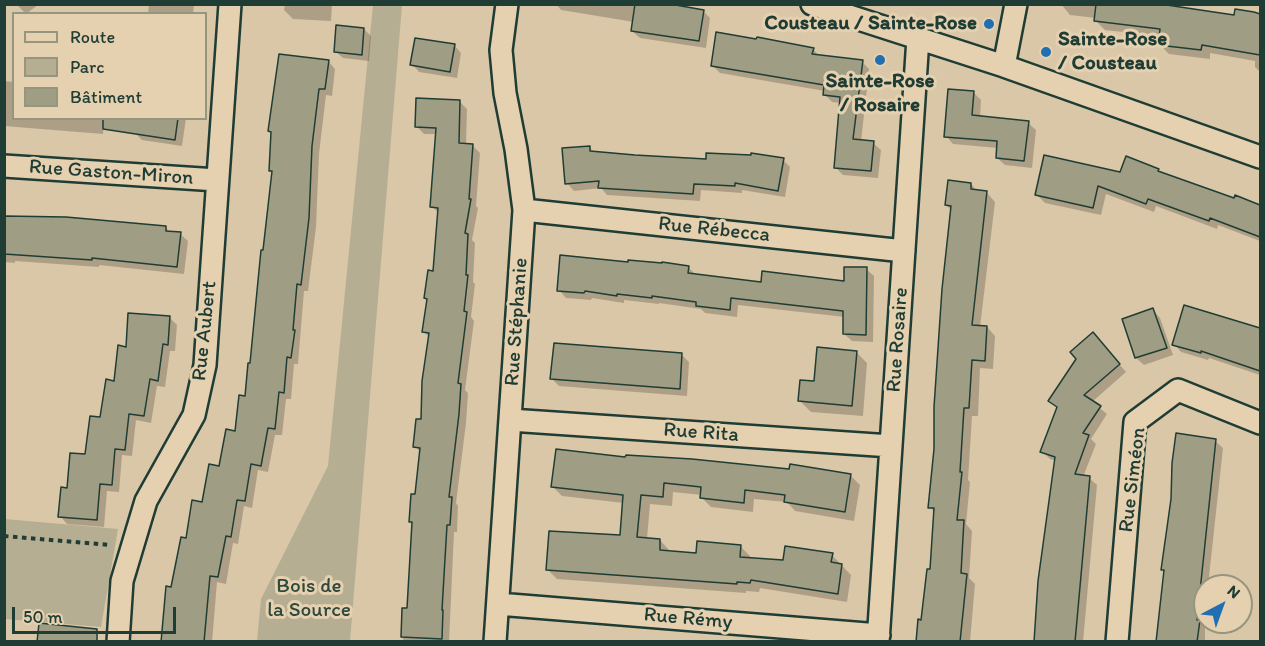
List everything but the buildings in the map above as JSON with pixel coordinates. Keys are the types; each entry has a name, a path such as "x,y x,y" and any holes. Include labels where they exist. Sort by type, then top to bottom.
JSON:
{"street":[{"name":"Rue Aubert","path":"118,642 122,581 146,501 194,415 205,365 230,4"},
{"name":"Rue Stéphanie","path":"495,642 524,210 516,149 505,93 501,50 507,4"},
{"path":"812,4 1004,66 1260,157"},
{"path":"1004,66 1016,4"},
{"name":"Rue Rosaire","path":"878,638 918,38"},
{"name":"Rue Gaston-Miron","path":"4,166 217,180"},
{"name":"Rue Rébecca","path":"524,210 904,251"},
{"name":"Rue Siméon","path":"1116,642 1135,422 1178,390 1260,423"},
{"name":"Rue Rita","path":"510,420 891,446"},
{"name":"Rue Rémy","path":"498,604 878,638"}],"path":[{"path":"4,536 132,547"}],"green space":[{"name":"Bois de la Source","path":"373,5 402,5 350,641 257,641 261,599 328,466"},
{"path":"5,519 118,529 101,627 5,619"}],"place":[{"name":"Cousteau / Sainte-Rose","path":"989,24"},
{"name":"Sainte-Rose / Cousteau","path":"1046,52"},
{"name":"Sainte-Rose / Rosaire","path":"880,60"}]}
